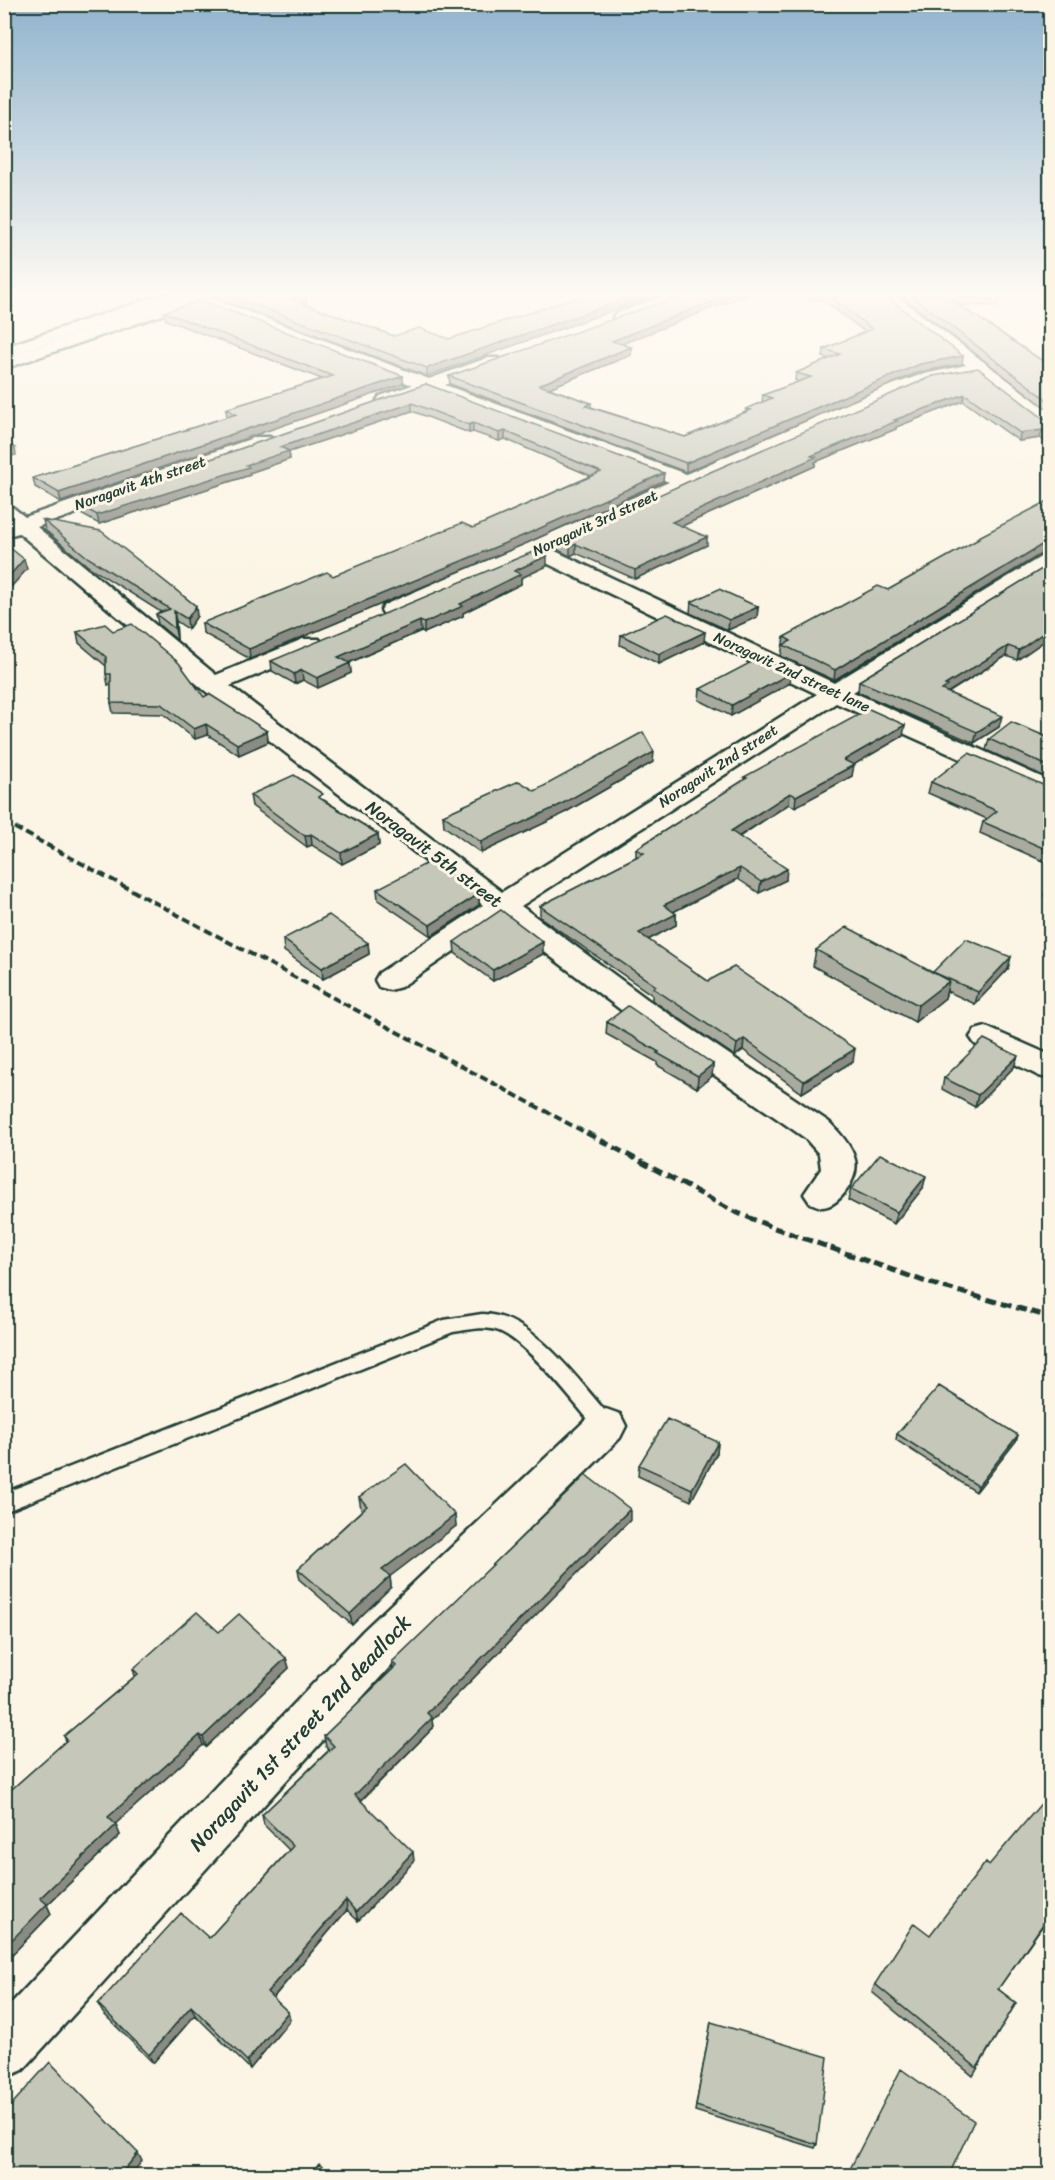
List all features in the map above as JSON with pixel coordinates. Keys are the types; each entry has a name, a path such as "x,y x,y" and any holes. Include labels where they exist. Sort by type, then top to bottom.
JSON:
{"main road":[{"path":"374,404 397,396"},
{"path":"461,396 686,481"},
{"name":"Noragavit 3rd street","path":"374,618 536,550 686,481 885,396"},
{"path":"1016,396 1050,420"},
{"name":"Noragavit 4th street","path":"10,522 283,435"},
{"name":"Noragavit 5th street","path":"10,522 213,685 501,905 636,1006 817,1130 834,1148 839,1158 834,1184 822,1194"},
{"name":"Noragavit 2nd street lane","path":"536,550 833,692 1050,790"},
{"name":"Noragavit 2nd street","path":"390,981 501,905 833,692 1050,561"},
{"path":"213,685 331,636"},
{"path":"986,1037 1050,1068"},
{"name":"Noragavit 1st street 2nd deadlock","path":"4,2051 379,1646 606,1426"}],"lane":[{"path":"4,1503 451,1325 483,1320 504,1324 525,1339 606,1426"}],"building":[{"path":"269,396 345,396 59,493 33,478 236,414 226,409"},
{"path":"392,396 457,396 664,473 527,534 249,649 202,623 327,572 333,576 462,523 473,528 601,472 505,431 499,433 473,423 469,425 412,403 280,447 289,451 246,465 249,467 97,515 79,505"},
{"path":"503,396 570,396 591,403 586,406 685,437 751,410 746,409 772,398 765,396 845,396 686,463"},
{"path":"887,396 960,396 894,420 897,421 811,456 816,457 672,522 707,537 635,570 576,544 570,547 558,541 694,479"},
{"path":"967,396 1014,396 1043,418 1050,419 1050,435 1042,430 1020,433"},
{"path":"1042,396 1050,396 1050,402"},
{"path":"4,440 15,448 4,450"},
{"path":"1050,500 1050,544 1043,544 835,670 783,645 791,641 784,637 878,586 888,590 979,539 977,538"},
{"path":"43,520 101,531 196,606 187,619 174,611 175,629 156,614 170,609 87,557"},
{"path":"9,547 24,559 4,582 4,549"},
{"path":"535,551 547,556 514,571 521,574 460,604 463,606 424,623 420,621 338,657 350,663 317,678 302,670 294,674 271,661"},
{"path":"1050,564 1050,628 1019,650 1008,646 945,685 948,686 942,690 1002,716 977,732 859,681"},
{"path":"719,589 758,607 729,620 691,602"},
{"path":"667,614 705,632 659,654 621,635"},
{"path":"105,624 113,631 132,624 179,663 204,697 209,694 267,731 237,744 206,724 194,729 161,704 111,703 111,674 106,674 106,657 77,632"},
{"path":"759,658 791,673 732,705 700,689"},
{"path":"869,709 905,725 844,760 854,765 796,796 790,793 731,831 787,869 761,882 740,868 664,905 676,914 639,933 708,981 734,967 855,1049 804,1081 744,1039 737,1044 653,988 656,986 540,906 644,853 636,849 747,778 744,777"},
{"path":"1011,722 1050,738 1050,767 989,739"},
{"path":"643,732 654,752 558,806 481,842 443,815 519,781 535,791"},
{"path":"969,753 1050,788 1050,848 1048,850 983,822 997,811 931,782"},
{"path":"294,775 323,794 318,797 378,834 341,853 311,834 305,836 250,795"},
{"path":"431,861 479,894 430,925 377,889"},
{"path":"501,910 543,942 493,970 454,942"},
{"path":"329,915 368,943 322,968 283,939"},
{"path":"847,927 949,981 918,1005 816,950"},
{"path":"966,939 1011,957 978,992 933,972"},
{"path":"628,1006 713,1064 698,1076 607,1022"},
{"path":"984,1039 1018,1056 978,1095 944,1078"},
{"path":"880,1154 926,1176 897,1212 851,1189"},
{"path":"939,1386 1018,1435 978,1486 897,1434"},
{"path":"667,1419 718,1442 692,1489 639,1465"},
{"path":"406,1464 455,1515 382,1570 390,1576 350,1614 298,1569 367,1506 359,1497"},
{"path":"586,1475 630,1509 427,1713 432,1718 355,1795 413,1852 356,1912 346,1900 267,1992 288,2012 247,2061 191,2006 149,2055 98,2004 181,1913 209,1938 293,1846 262,1815 334,1746 324,1736 396,1666 392,1662"},
{"path":"197,1612 219,1632 239,1614 286,1658 203,1737 200,1735 108,1817 116,1825 40,1898 47,1904 4,1948 4,1828 8,1824 4,1821 4,1796 67,1740 64,1736 138,1674 133,1669"},
{"path":"1050,1793 1050,1914 998,1989 1016,2003 977,2068 875,1984 914,1923 930,1935 986,1862 989,1865"},
{"path":"711,2022 828,2057 817,2144 696,2106"},
{"path":"50,2062 138,2153 120,2175 4,2175 4,2113"},
{"path":"901,2069 974,2121 949,2175 847,2175"},
{"path":"319,2164 332,2175 310,2175"}],"railway":[{"path":"4,822 590,1135"},
{"path":"587,1133 733,1211 772,1227 929,1283 1050,1317"}]}
